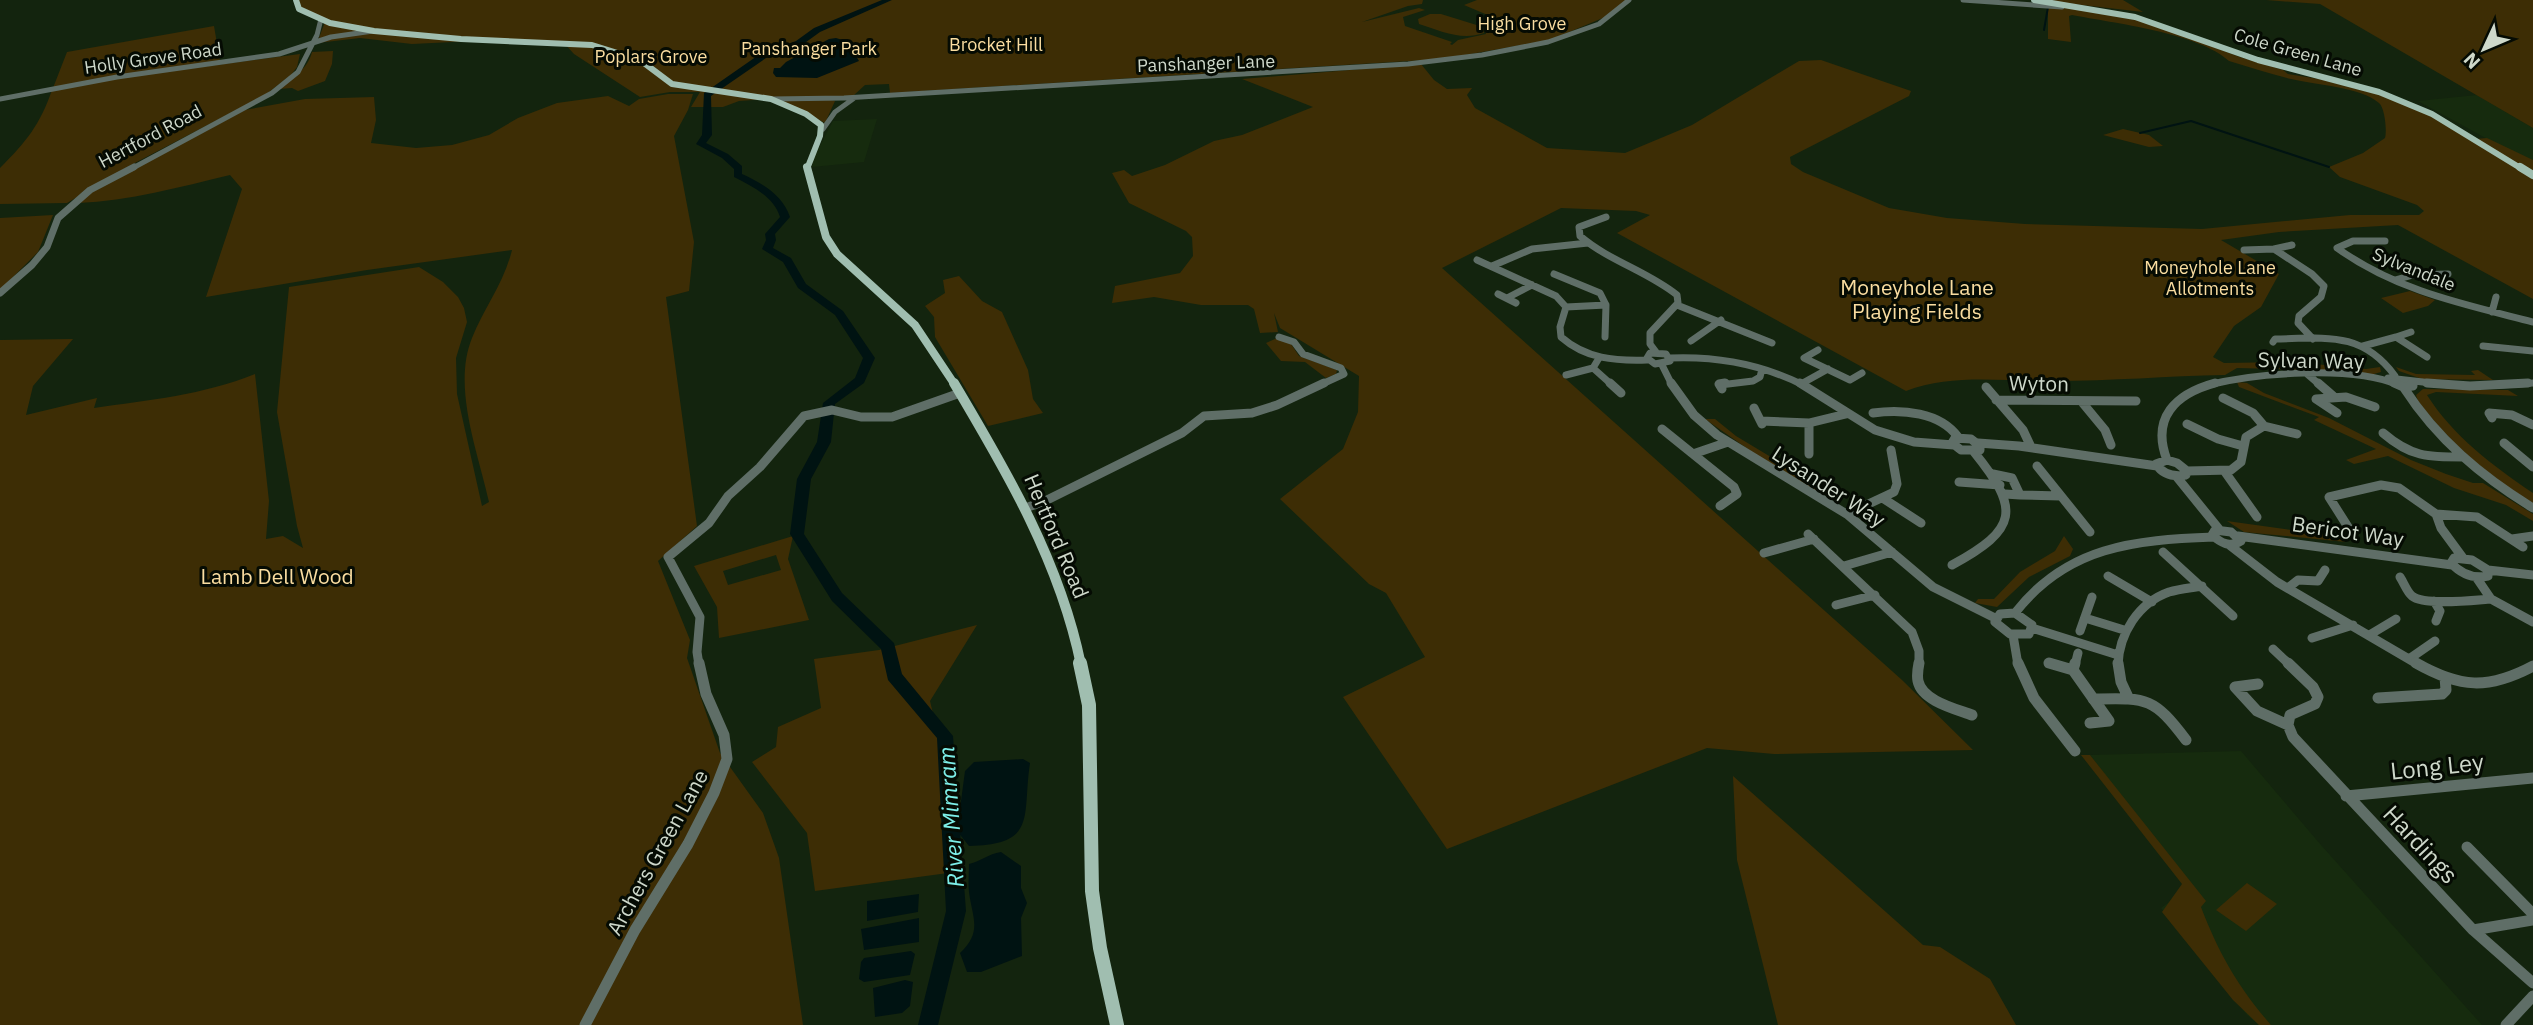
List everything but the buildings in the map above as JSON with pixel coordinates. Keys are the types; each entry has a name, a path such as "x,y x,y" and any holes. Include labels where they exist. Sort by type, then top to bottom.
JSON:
{"main road":[{"path":"296,0 299,9 321,19 374,31 461,39 592,45 640,60 668,82 771,99 806,114 823,129"},
{"name":"Cole Green Lane","path":"2037,1 2147,20 2258,60 2379,92 2432,114 2533,175"},
{"name":"Hertford Road","path":"823,129 807,162 807,168 826,237 837,254 915,325 960,393 1025,508 1054,573 1074,632 1089,705 1093,891 1100,948 1117,1025"}],"street":[{"name":"Panshanger Lane","path":"771,99 855,97 1156,78 1280,74 1448,61 1559,39 1593,25 1624,7 1629,0"},
{"path":"1963,0 2081,7"},
{"name":"Hertford Road","path":"0,293 32,265 47,247 58,218 89,190 272,93 298,72 321,19"},
{"name":"Holly Grove Road","path":"0,99 117,76 180,70 309,49 341,35 374,31"},
{"path":"823,129 835,112 855,97"},
{"path":"1606,217 1579,228 1580,236 1610,258 1663,282 1677,295 1676,305 1650,333 1650,344 1656,352 1670,358 1712,358 1762,369 1801,384 1846,414 1890,436 1926,445 1956,441 1976,448 2003,489 2008,518 2001,531 1979,551 1952,565"},
{"name":"Sylvandale","path":"2385,241 2362,240 2341,244 2337,248 2361,265 2437,299 2533,323"},
{"path":"1492,266 1532,249 1588,243"},
{"path":"2244,250 2274,249 2292,245"},
{"path":"2274,249 2312,274 2324,286 2321,297 2299,316 2298,323 2314,340"},
{"path":"1477,260 1556,296 1566,306 1606,305"},
{"path":"1554,274 1600,293 1606,305 1605,337"},
{"path":"2395,281 2413,275 2448,274"},
{"path":"1507,298 1532,285"},
{"path":"1498,294 1516,303"},
{"path":"2492,312 2496,297"},
{"path":"1676,305 1721,320 1772,343"},
{"path":"1566,306 1560,327 1561,337 1578,350 1599,358 1647,360 1662,365 1670,362 1670,358"},
{"path":"1691,341 1721,320"},
{"path":"2273,342 2275,339 2314,340 2363,346 2411,332"},
{"path":"1025,508 1182,433 1203,416 1252,413 1277,405 1344,374 1341,368 1303,355 1294,342 1279,337"},
{"path":"2396,337 2427,357"},
{"path":"2363,346 2377,354 2392,379 2408,385 2533,383"},
{"path":"2483,346 2533,351"},
{"path":"1818,350 1804,358 1850,380 1862,373"},
{"path":"1647,360 1648,355 1656,352"},
{"path":"1566,375 1593,368 1599,358"},
{"name":"Lysander Way","path":"1662,365 1669,385 1682,404 1728,442 1847,514 1925,581 1950,597 1995,618 2002,629 2013,635"},
{"path":"1593,368 1618,390 1628,384"},
{"path":"1722,389 1719,384 1754,381 1760,377 1762,369"},
{"path":"1801,384 1828,369"},
{"name":"Sylvan Way","path":"2167,460 2160,433 2172,407 2203,387 2228,380 2277,373 2392,379"},
{"path":"2306,373 2333,396"},
{"path":"2408,385 2428,421 2463,457 2501,488 2533,508"},
{"name":"Wyton","path":"1986,387 2022,430 2031,447"},
{"name":"Archers Green Lane","path":"585,1025 635,930 688,844 714,793 727,760 724,735 706,694 699,664 697,652 700,618 668,557 709,523 728,496 760,467 804,416 831,410 861,417 892,417 960,393"},
{"path":"2337,413 2316,399 2333,396 2362,398 2375,407"},
{"path":"2223,398 2253,413 2264,426 2297,434"},
{"name":"Wyton","path":"1996,400 2136,401"},
{"name":"Wyton","path":"2081,401 2105,430 2111,445"},
{"path":"1754,408 1762,423 1809,423 1846,414"},
{"path":"1873,413 1891,411 1939,420 1947,424 1965,452 1976,448 2031,447 2157,466 2162,472 2176,476 2186,475 2187,471"},
{"path":"2492,418 2489,413 2505,413 2533,425"},
{"path":"1809,423 1809,454"},
{"path":"2187,424 2218,439 2244,446"},
{"path":"2225,472 2241,462 2246,437 2264,426"},
{"path":"1662,429 1734,487 1737,494 1720,506"},
{"path":"2383,433 2402,451 2412,455 2463,457"},
{"path":"1693,454 1728,442"},
{"path":"2504,443 2533,467"},
{"path":"1847,514 1884,499 1894,492 1897,484 1891,450"},
{"path":"2157,466 2160,461 2167,460 2181,465 2187,471 2225,472 2231,476 2257,517"},
{"path":"2037,466 2090,532"},
{"path":"1993,474 2011,478 2020,495"},
{"path":"2176,476 2216,533 2256,568 2409,659 2445,677 2473,684 2505,681 2533,666"},
{"path":"1959,482 2003,489 2020,495 2060,496"},
{"path":"2348,527 2329,496 2381,485 2399,488 2436,514 2477,517 2512,539 2529,540"},
{"path":"1884,499 1921,523"},
{"path":"2436,514 2441,528 2462,558"},
{"name":"Bericot Way","path":"2015,614 2033,589 2051,575 2081,559 2119,547 2216,533 2452,565 2459,572 2476,578"},
{"path":"1764,552 1811,536 1912,632 1919,651 1917,681 1922,689 1938,702 1972,715"},
{"path":"2228,544 2239,543 2238,536"},
{"path":"1844,566 1892,552"},
{"path":"2163,552 2233,616"},
{"path":"2452,565 2454,558 2462,558 2488,570 2533,575"},
{"path":"2288,588 2298,580 2318,581 2325,570"},
{"path":"2488,570 2486,577 2476,578 2491,599 2533,622"},
{"path":"2108,576 2152,602"},
{"path":"2400,577 2412,596 2434,601 2491,599"},
{"path":"2128,697 2120,677 2118,655 2124,630 2141,609 2167,593 2202,586"},
{"path":"1836,606 1875,595"},
{"path":"2080,631 2092,597"},
{"path":"2434,601 2440,611 2436,621"},
{"path":"1995,618 2004,612 2015,614 2025,618 2032,628 2118,655"},
{"path":"2085,618 2124,630"},
{"path":"2371,634 2396,619"},
{"path":"2312,638 2353,625"},
{"path":"2032,628 2029,634 2013,635 2017,662 2026,684 2075,751"},
{"path":"2409,659 2435,641"},
{"path":"2258,684 2235,687 2257,711 2288,725 2290,715 2315,704 2318,697 2312,687 2273,649"},
{"path":"2073,670 2078,653"},
{"path":"2049,663 2073,670 2109,721 2090,723"},
{"path":"2378,698 2442,694 2446,690 2445,677"},
{"path":"2093,699 2128,697 2159,706 2186,740"},
{"name":"Hardings","path":"2288,725 2293,737 2346,796 2473,930 2533,983"},
{"name":"Long Ley","path":"2346,796 2533,778"},
{"path":"2467,847 2533,914"},
{"path":"2473,930 2533,920"},
{"path":"2508,1024 2533,996"}],"shaded area":[{"path":"836,38 859,45 854,46 859,52 856,56 859,61 817,78 776,77 773,73 774,68 780,68 786,62 829,39"},
{"path":"2477,95 2533,128 2533,160 2513,153 2418,101"},
{"path":"877,119 864,162 812,167 813,159 833,121"},
{"path":"2241,751 2482,1025 2259,1025 2247,1015 2161,908 2189,887 2090,755"},
{"path":"1023,759 1030,763 1025,812 1017,833 1007,840 969,846 957,831 965,771 974,762"},
{"path":"1001,852 1021,866 1021,888 1027,903 1021,918 1022,956 981,972 967,972 960,953 974,931 969,864"},
{"path":"919,894 918,912 867,921 867,901"},
{"path":"919,918 919,942 864,950 861,929"},
{"path":"911,951 915,954 910,975 864,982 859,979 864,958"},
{"path":"905,980 913,982 910,1006 902,1013 875,1017 873,988"}],"green space":[{"name":"Panshanger Park","path":"299,0 1423,0 1422,4 1408,6 1362,22 1419,8 1425,10 1403,17 1405,26 1452,42 1452,45 1458,40 1486,34 1483,24 1497,19 1464,5 1477,0 1626,0 1610,15 1550,40 1442,59 890,93 889,84 865,85 853,96 781,98 739,101 723,107 691,107 700,92 670,92 640,97 574,54 564,43 473,41 412,44 360,38 317,43 325,22 301,8"},
{"path":"2039,0 2123,0 2143,12"},
{"path":"2266,0 2533,0 2533,128 2320,4"},
{"path":"2064,7 2146,22 2288,74 2319,79 2410,103 2476,139 2487,138 2533,160 2533,299 2398,225 2279,232 2221,240 2279,274 2261,307 2234,326 2213,357 2224,363 2294,362 2366,369 2380,367 2381,372 2370,375 2323,370 2237,368 2225,375 2075,381 1961,380 1924,385 1906,391 1617,233 1650,215 1636,211 1561,208 1442,268 1902,680 1973,750 1774,754 1707,748 1447,849 1343,697 1425,657 1386,593 1369,584 1280,499 1343,449 1358,412 1359,376 1280,328 1274,313 1278,332 1260,333 1254,309 1248,305 1201,305 1154,297 1112,303 1115,286 1180,273 1193,256 1192,237 1186,231 1129,203 1112,173 1124,170 1132,176 1165,165 1214,141 1242,135 1313,107 1242,79 1421,64 1434,80 1447,89 1472,88 1467,95 1475,108 1547,148 1625,153 1692,125 1799,61 1821,60 1911,91 1909,96 1790,157 1791,164 1803,172 1889,208 1947,218 2025,224 2202,229 2350,215 2419,215 2424,211 2417,205 2340,177 2329,167 2363,153 2385,138 2383,110 2379,103 2371,98 2350,90 2301,81 2229,61 2198,43 2155,30 2072,15 2069,16 2071,42 2048,39 2048,8"},
{"path":"1430,14 1441,14 1483,27 1484,33 1459,36 1419,24 1418,19"},
{"path":"214,26 220,61 53,88 67,52"},
{"path":"333,51 332,64 325,81 298,91 292,88 279,89 303,68 312,52"},
{"path":"300,54 297,67 291,75 265,95 129,166 67,203 0,204 0,168 31,132 52,90 111,79"},
{"name":"Lamb Dell Wood","path":"668,94 693,94 674,136 694,242 689,291 666,297 697,526 658,561 690,640 687,658 720,753 763,813 779,858 803,1025 0,1025 0,340 73,339 33,386 26,415 97,398 94,408 176,396 255,374 269,501 266,539 283,536 303,548 277,412 289,287 419,267 443,282 458,297 464,308 467,322 456,358 457,394 482,506 489,502 469,420 465,377 472,338 504,273 512,250 367,270 206,297 242,189 230,175 135,196 78,203 91,192 245,110 305,99 374,97 376,120 371,143 416,148 452,145 489,135 518,118 557,103 608,96 629,106 639,99"},
{"path":"783,101 835,101 825,123"},
{"path":"2123,129 2149,135 2163,146 2149,147 2103,135"},
{"path":"53,215 38,252 0,290 0,218"},
{"path":"959,276 982,301 1002,312 1028,370 1033,399 1043,413 988,426 935,337 934,317 925,306 945,293 943,280"},
{"path":"2410,291 2435,300 2428,306 2403,313 2381,298"},
{"path":"1277,338 1291,344 1299,356 1337,370 1336,374 1326,378 1305,362 1281,361 1266,343"},
{"path":"2396,367 2416,374 2475,375 2471,371 2478,370 2493,380 2422,379 2399,371"},
{"path":"2237,382 2247,383 2264,393 2329,418 2411,460 2473,483 2483,483 2533,514 2533,521 2506,505 2454,488 2388,456 2354,464 2346,460 2376,449 2314,420 2319,417 2239,387"},
{"path":"2423,389 2508,390 2518,396 2436,392 2427,395 2461,437 2533,493 2533,503 2485,470 2443,431 2418,401 2416,395"},
{"path":"1705,419 1715,419 1736,436 1824,489 1823,495 1768,463"},
{"path":"2227,521 2341,537 2346,542 2244,532"},
{"path":"793,536 788,559 809,620 719,638 717,607 694,566","holes":["776,555 781,570 728,585 723,571"]},
{"path":"2064,536 2073,549 2070,556 2029,577 1997,607 1975,603 1978,599 1994,599 2020,572 2055,551"},
{"path":"977,625 930,701 943,755 948,873 815,891 807,833 752,762 776,747 778,727 821,708 814,659 879,650"},
{"path":"2081,755 2090,755 2206,901 2201,907 2222,955 2239,983 2271,1025 2259,1025 2233,1000 2162,912 2182,884"},
{"path":"1733,776 1923,945 1940,947 1990,979 2016,1025 1778,1025 1737,860"},
{"path":"2247,883 2277,904 2246,931 2216,910"}],"waterway":[{"name":"River Mimram","path":"888,0 817,30 799,43 763,56 707,95 707,135 701,144 725,156 739,168 737,175 760,186 777,201 785,217 770,234 771,240 767,249 787,260 802,286 839,313 869,358 860,380 829,403 824,442 804,479 797,534 837,597 888,647 894,676 945,736 956,911 928,1025"},
{"path":"2044,30 2048,7"},
{"path":"2140,133 2191,121 2329,167"}],"park label":[{"name":"High Grove","path":"1522,23"},
{"name":"Brocket Hill","path":"996,44"},
{"name":"Poplars Grove","path":"651,56"},
{"name":"Moneyhole Lane Allotments","path":"2210,277"},
{"name":"Moneyhole Lane Playing Fields","path":"1917,299"}]}
